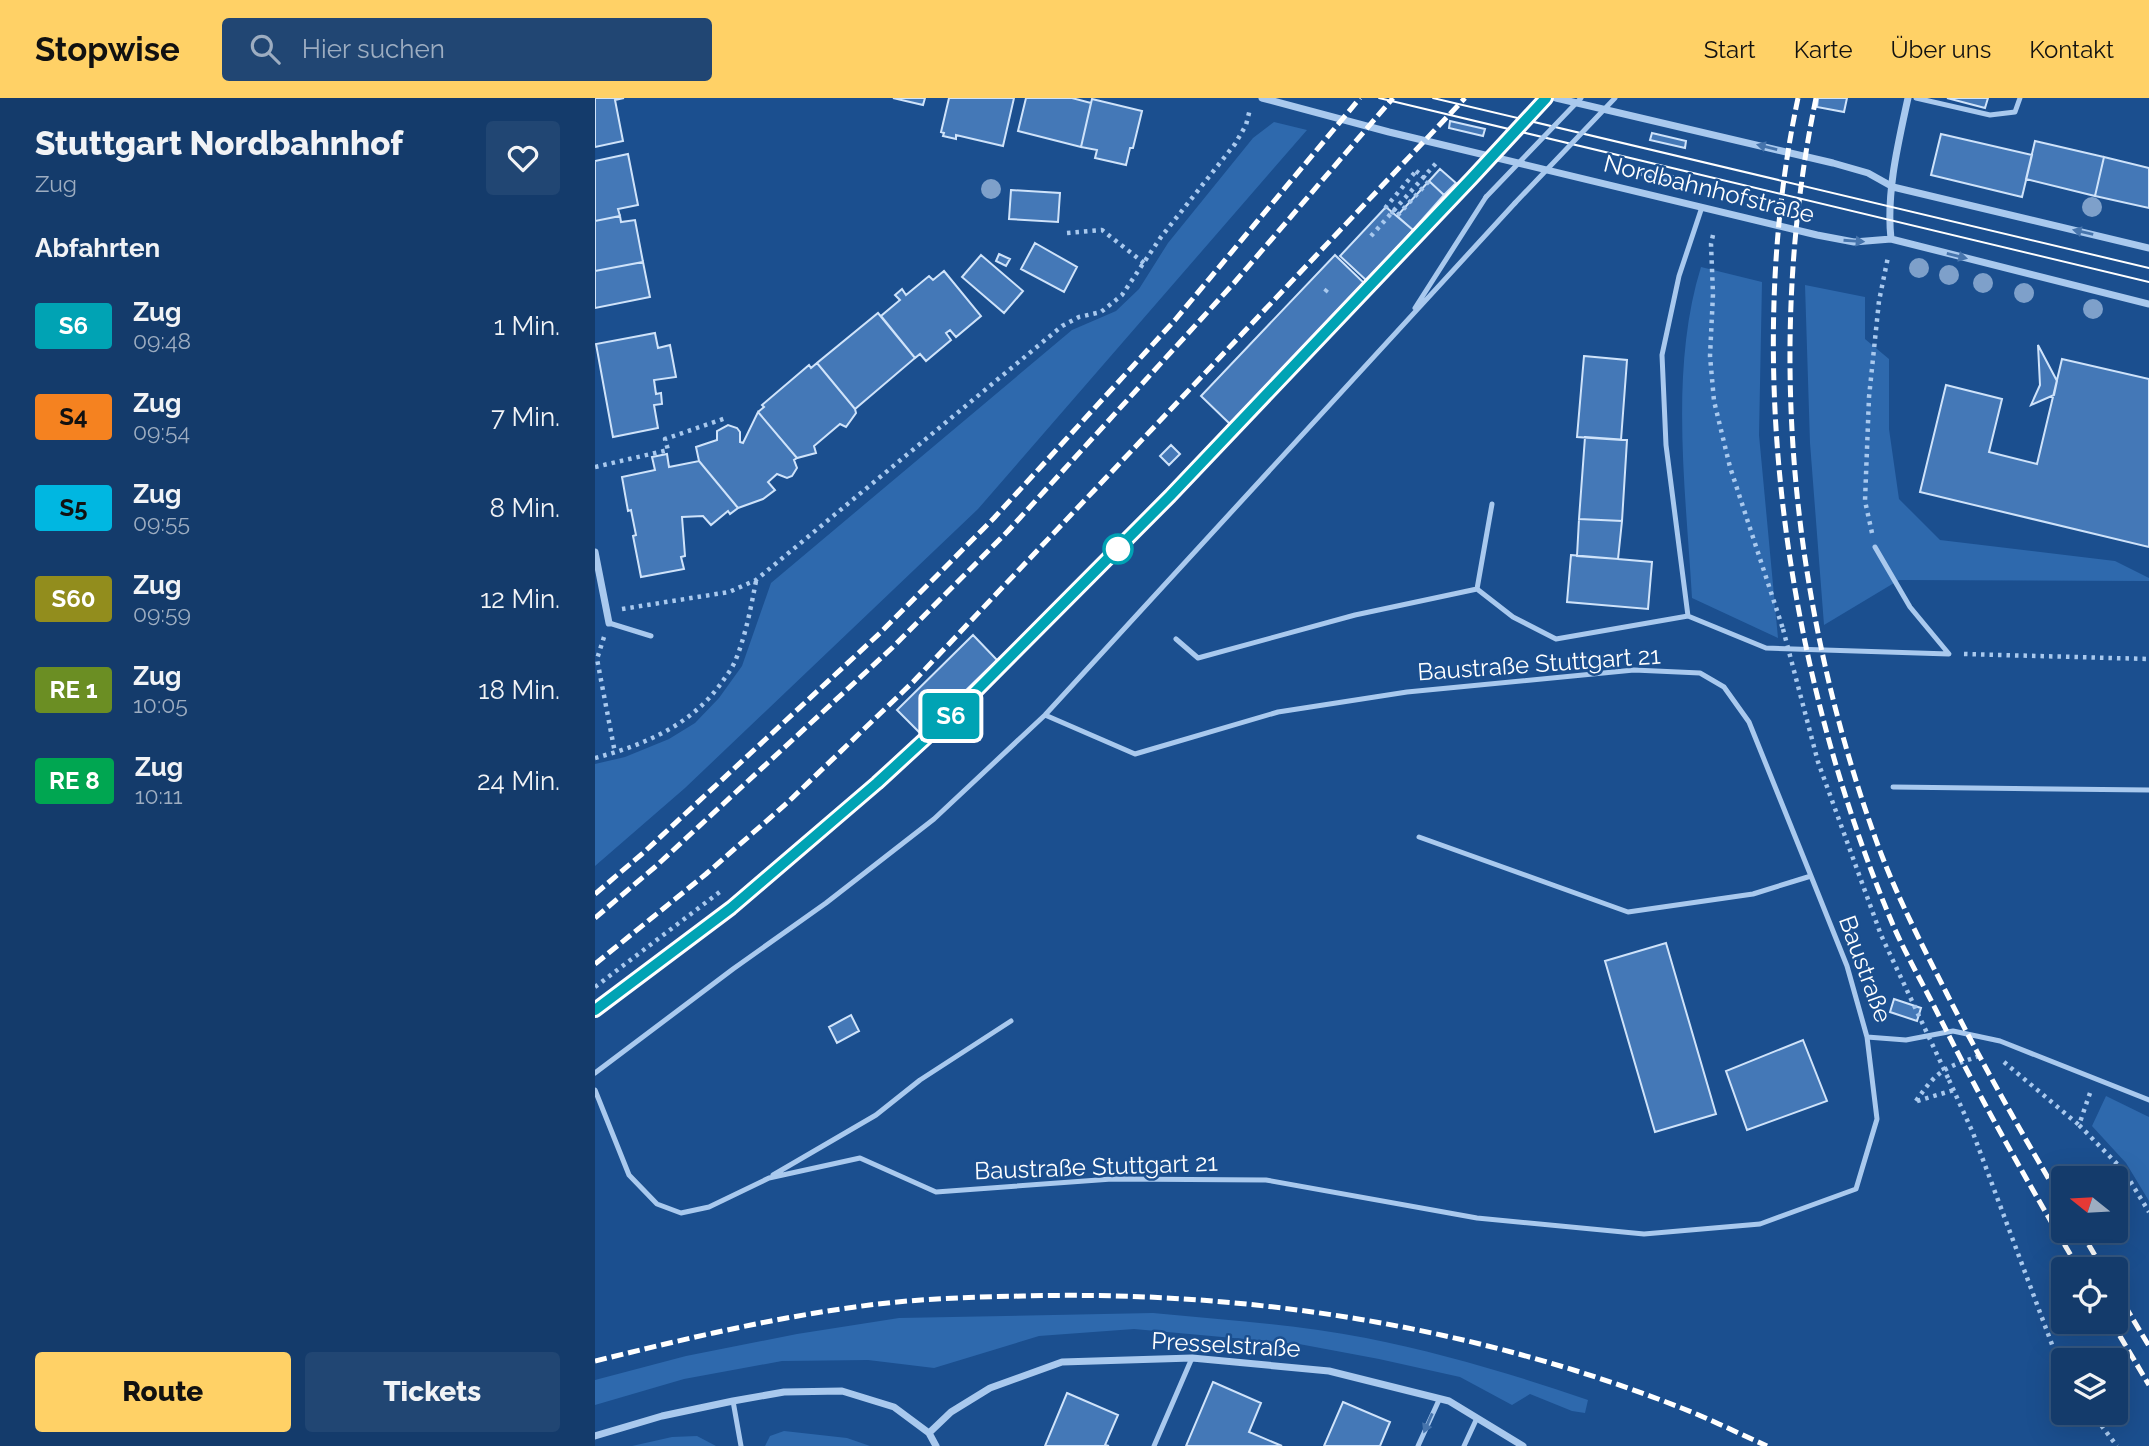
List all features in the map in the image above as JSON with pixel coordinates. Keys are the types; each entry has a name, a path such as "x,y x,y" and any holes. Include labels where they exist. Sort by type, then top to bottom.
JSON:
{"street":[{"name":"Nordbahnhofstraße","path":"1262,98 1389,132 1817,235 1854,242 1891,239 2149,304"},
{"path":"1556,98 1833,163 1868,173 1893,187 2149,248"},
{"path":"1891,239 1889,220 1896,155 1908,98"},
{"path":"595,552 609,623"},
{"name":"Presselstraße","path":"929,1433 951,1412 990,1388 1062,1362 1192,1358 1329,1371 1449,1401 1523,1446"},
{"path":"595,1436 662,1416 733,1401 783,1392 842,1391 894,1407 929,1433 936,1446"}],"lane":[{"path":"1405,322 1486,197 1581,98"},
{"path":"595,1073 935,819 1045,715 1515,202 1615,98"},
{"path":"1916,98 1990,116 2015,111 2020,98"},
{"path":"1688,616 1666,445 1662,355 1679,276 1702,206"},
{"path":"1477,589 1492,504"},
{"path":"1875,547 1910,607 1949,654"},
{"path":"1175,639 1198,658 1355,615 1477,589 1513,617 1556,639 1688,616 1766,648 1949,654"},
{"path":"609,623 651,636"},
{"name":"Baustraße Stuttgart 21","path":"1045,715 1135,754 1278,712 1407,692 1634,670 1700,673 1724,687 1749,722 1811,876"},
{"path":"1893,787 2149,790"},
{"path":"1419,837 1628,912 1753,894 1811,876"},
{"name":"Baustraße","path":"1811,876 1847,966 1867,1037 1906,1040 1953,1031 2000,1041 2095,1079"},
{"name":"Baustraße Stuttgart 21","path":"595,1090 629,1175 657,1204 681,1213 709,1206 769,1178 876,1115 920,1080 1011,1021"},
{"name":"Baustraße Stuttgart 21","path":"769,1178 860,1158 936,1192 1112,1179 1266,1180 1477,1217 1644,1234 1761,1224 1856,1189 1877,1119 1867,1037"},
{"path":"2095,1079 2149,1101"},
{"path":"1154,1446 1192,1358"},
{"path":"1418,1446 1439,1400"},
{"path":"733,1401 741,1446"},
{"path":"1464,1446 1477,1418"}],"path":[{"path":"606,611 729,592 756,580 1062,326 1079,317 1101,312 1122,295 1161,237 1235,144 1246,125 1253,98"},
{"path":"1371,236 1446,152"},
{"path":"1416,172 1429,181 1397,216 1386,207 1416,172"},
{"path":"1720,211 1711,244 1713,294 1710,356 1714,401 1730,467 1783,629 1822,775 1881,935 1973,1133 2053,1348"},
{"path":"1067,233 1102,230 1144,263"},
{"path":"1875,547 1865,501 1869,397 1879,300 1891,239"},
{"path":"1325,292 1330,286"},
{"path":"595,467 668,450 666,439 726,418"},
{"path":"595,758 615,753 674,727 692,717 713,695 735,662 750,613 756,580"},
{"path":"609,623 597,659 615,753"},
{"path":"1949,654 2149,659"},
{"path":"595,987 721,891"},
{"path":"1954,1090 1916,1101 1944,1068 1991,1051"},
{"path":"2002,1060 2079,1125 2124,1171 2149,1213"},
{"path":"2079,1125 2095,1079"},
{"path":"2101,1425 2117,1446"}],"shaded area":[{"path":"1274,122 1307,130 978,509 685,788 595,866 595,764 625,757 669,739 695,723 719,698 742,666 771,583 1072,330 1116,311 1139,289 1168,243 1253,138"},
{"path":"1701,267 1762,282 1759,435 1778,638 1692,598 1682,431 1683,389 1691,306"},
{"path":"1805,285 1865,297 1865,339 1889,359 1889,429 1899,499 1940,540 2115,561 2149,578 2149,581 1899,580 1824,625 1810,443"},
{"path":"2106,1096 2149,1117 2149,1201 2126,1163 2092,1126"},
{"path":"1153,1313 1287,1326 1366,1338 1478,1365 1588,1400 1585,1413 1572,1411 1530,1394 1512,1405 1460,1377 1379,1359 1299,1344 1134,1329 1039,1336 934,1368 868,1360 782,1361 684,1379 595,1405 595,1380 686,1356 797,1334 899,1318"},
{"path":"784,1431 847,1438 870,1446 765,1446 770,1436"},
{"path":"697,1436 716,1446 632,1446 672,1437"}],"building":[{"path":"595,98 624,98 615,100 623,141 595,147"},
{"path":"893,98 925,98 923,105"},
{"path":"949,98 1014,98 1003,146 956,135 956,139 943,136 944,133 941,132"},
{"path":"1026,98 1072,98 1091,103 1081,147 1018,131"},
{"path":"1818,98 1847,98 1844,112 1817,107"},
{"path":"1947,98 1988,98 1985,108"},
{"path":"1092,99 1142,111 1126,165 1095,158 1097,150 1081,147"},
{"path":"1450,121 1485,129 1483,136 1449,128"},
{"path":"1652,133 1686,141 1685,148 1650,140"},
{"path":"1941,134 2032,155 2022,197 1931,175"},
{"path":"2035,141 2104,157 2095,196 2026,179"},
{"path":"628,154 638,205 618,209 620,216 595,221 595,161"},
{"path":"2104,157 2149,168 2149,208 2095,196"},
{"path":"1440,169 1456,183 1444,195 1429,181"},
{"path":"1642,169 1677,177 1676,183 1641,175"},
{"path":"1429,181 1444,195 1413,230 1397,216"},
{"path":"1011,190 1060,193 1058,222 1009,219"},
{"path":"1386,207 1413,230 1367,281 1340,256"},
{"path":"620,216 621,222 635,220 643,262 595,271 595,221"},
{"path":"1035,243 1077,267 1064,292 1021,269"},
{"path":"999,254 1010,259 1006,266 996,261"},
{"path":"981,255 1023,291 1004,313 962,277"},
{"path":"1335,255 1364,283 1230,424 1201,396"},
{"path":"643,262 650,297 595,308 595,271"},
{"path":"944,271 981,316 956,337 950,330 946,333 951,340 926,361 920,354 915,358 881,316 900,300 895,295 902,289 906,295 929,276 933,280"},
{"path":"878,313 915,358 855,409 817,363"},
{"path":"655,333 658,348 670,345 676,377 654,380 656,394 661,393 662,404 654,405 658,428 613,437 596,344"},
{"path":"2038,345 2057,381 2054,395 2031,405 2040,385"},
{"path":"1584,356 1627,360 1621,440 1577,437"},
{"path":"2062,359 2149,379 2149,547 1920,492 1946,385 2002,399 1989,452 2037,464"},
{"path":"817,363 856,413 846,427 840,424 814,446 816,453 797,458 758,412 764,407 762,405 809,365 811,368"},
{"path":"758,412 797,458 794,460 797,468 792,476 787,478 777,474 768,482 775,490 763,499 738,508 699,461 696,447 717,440 717,431 728,425 737,428 740,442 743,443"},
{"path":"1585,437 1627,440 1622,521 1579,519"},
{"path":"1171,445 1180,454 1169,465 1160,456"},
{"path":"667,454 669,467 699,461 738,508 730,514 728,511 711,525 703,516 682,517 685,556 681,557 684,569 641,577 633,536 636,535 631,510 628,511 622,477 655,470 652,457"},
{"path":"1579,519 1622,521 1618,559 1577,556"},
{"path":"1571,555 1652,562 1648,609 1567,602"},
{"path":"973,635 997,660 921,734 897,710"},
{"path":"1666,943 1716,1114 1655,1132 1605,961"},
{"path":"1894,999 1921,1008 1917,1021 1890,1012"},
{"path":"851,1015 859,1031 837,1043 829,1027"},
{"path":"1803,1040 1827,1101 1747,1130 1726,1071"},
{"path":"1213,1382 1261,1403 1249,1432 1282,1446 1186,1446"},
{"path":"1067,1393 1118,1415 1105,1445 1109,1446 1045,1446"},
{"path":"1343,1402 1390,1422 1380,1446 1324,1446"}],"tram line":[{"path":"1379,98 2149,282"},
{"path":"1433,98 2149,268"}],"railway":[{"path":"595,894 642,854 880,633 994,518 1175,320 1360,98"},
{"path":"595,918 655,867 893,647 1008,531 1234,283 1393,98"},
{"path":"595,964 706,874 787,803 913,682 1465,98"},
{"path":"595,1010 731,908 877,783 965,703 1170,496 1546,98"},
{"path":"1798,98 1781,200 1774,305 1775,411 1784,518 1801,624 1825,728 1856,828 1898,936 1988,1110 2072,1257"},
{"path":"1816,98 1800,191 1792,285 1790,379 1795,473 1806,566 1824,659 1847,750 1891,879 1975,1047 2051,1182"},
{"path":"2088,1243 2096,1257"},
{"path":"595,1361 757,1324 897,1302 1023,1296 1191,1299 1359,1319 1524,1355 1605,1380 1684,1409 1767,1446"},
{"path":"2128,1311 2149,1346"},
{"path":"2119,1334 2149,1385"}],"train":[{"name":"S6","path":"595,1010 731,908 877,783 964,703 1170,496 1546,98"}]}
